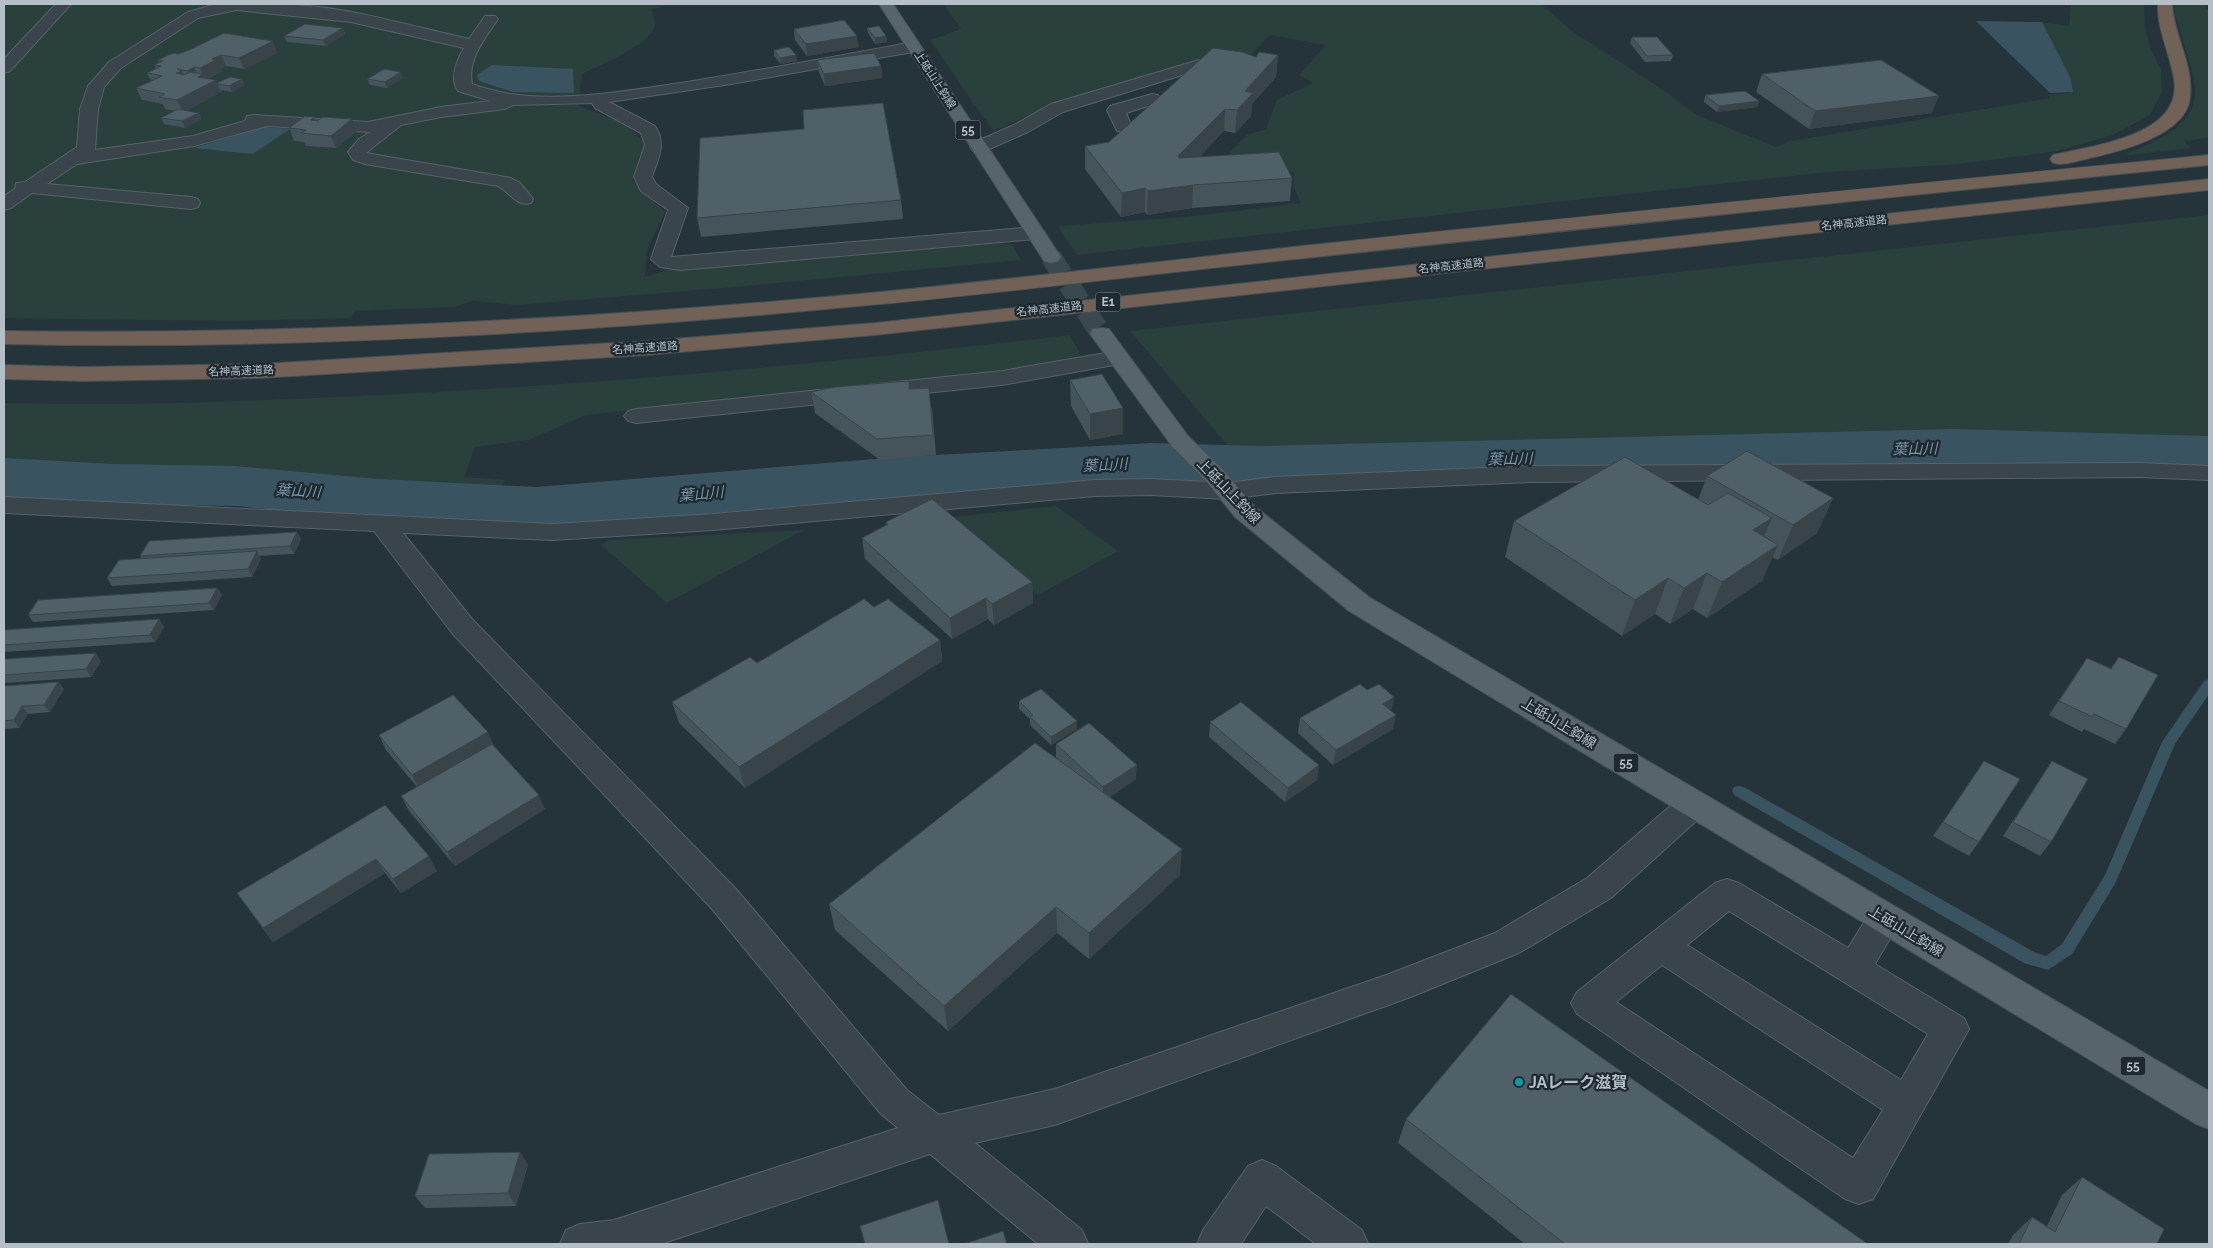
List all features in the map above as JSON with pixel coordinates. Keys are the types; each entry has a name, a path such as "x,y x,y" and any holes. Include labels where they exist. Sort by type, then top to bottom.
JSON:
{"highway":[{"path":"1254,257 2039,163 2128,144 2163,126 2179,107 2184,84 2165,4"},
{"name":"E1","path":"4,338 115,340 280,338 452,330 656,317 864,299 1254,257 2209,160"},
{"name":"名神高速道路","path":"4,372 84,374 260,371 627,349 856,330 2209,184"}],"main road":[{"name":"上砥山上鈎線","path":"886,4 1050,257"},
{"name":"上砥山上鈎線","path":"1101,334 1180,441 1222,484 1244,511 1359,604 2209,1111"}],"street":[{"path":"4,68 64,4"},
{"path":"4,204 87,149 89,109 96,86 115,65 193,15 229,4 351,17 473,45"},
{"path":"490,19 473,45 465,64 462,80 464,86 494,96 528,101"},
{"path":"73,158 194,141 259,121 368,127 441,112 528,101 600,98 719,82 913,48"},
{"path":"978,147 1022,128 1057,108 1199,65"},
{"path":"1123,127 1116,110 1154,98 1133,85"},
{"path":"600,98 601,104 649,130 654,144 643,176 648,187 661,197 674,203 678,208 677,218 662,247 661,259 667,263 680,264 1035,233"},
{"path":"399,121 365,143 357,152 359,156 365,159 504,182 513,187 524,199"},
{"path":"4,186 191,203"},
{"path":"636,416 1002,378 1117,358"},
{"path":"4,505 554,532 723,521 1095,488 1222,484 1275,485 1532,474 2130,470 2209,473"},
{"path":"382,524 462,626 724,899 894,1102 1022,1204 1068,1244"},
{"path":"580,1244 614,1240 935,1134 1055,1107 1396,986 1507,943 1599,888 1694,804"},
{"path":"1727,893 1951,1029 1859,1185 1589,1003 1661,946 1727,893"},
{"path":"1853,969 1885,918"},
{"path":"1661,946 1906,1104"},
{"path":"1217,1244 1262,1179 1348,1244"}],"green space":[{"path":"4,4 665,4 662,7 652,9 655,21 654,28 650,35 642,42 622,55 582,74 579,106 627,125 645,143 632,180 665,212 647,250 645,277 673,268 991,241 1012,245 1021,260 747,286 517,305 473,301 454,307 354,311 351,318 233,321 4,318"},
{"path":"943,4 1541,4 1572,31 1657,86 1697,115 1776,147 1790,141 2050,98 2047,95 2070,93 2070,77 2041,22 2069,26 2071,4 2144,4 2145,28 2151,50 2161,69 2162,92 2150,115 2113,135 2058,151 1959,164 1827,172 1077,255 1058,226 1186,217 1301,203 1293,186 1294,173 1229,153 1247,135 1266,129 1277,100 1313,83 1299,75 1326,45 1270,35 1242,64 1213,59 1057,103 993,131 930,40 961,29"},
{"path":"2174,4 2203,4 2209,11 2209,138 2184,141 2192,148 2129,155 2126,154 2160,138 2181,123 2189,114 2194,103 2193,77 2176,18"},
{"path":"2209,215 2209,443 1954,433 1235,454 1130,331"},
{"path":"1070,335 1082,358 1042,365 586,415 529,440 475,447 464,477 505,480 497,497 354,488 260,477 112,477 4,470 4,403 129,404 212,402 521,387 704,373"},
{"path":"1056,506 1118,551 1038,595 943,518"},
{"path":"804,530 667,603 601,545 608,540"}],"water":[{"path":"1976,21 2042,22 2070,77 2073,92 2050,93"},
{"path":"492,65 573,69 574,93 513,92 479,81 477,75"},
{"path":"264,127 290,129 253,154 194,148"}],"building":[{"path":"844,20 857,36 806,44 794,29"},
{"path":"305,24 343,28 323,40 284,36"},
{"path":"879,26 886,36 875,38 867,28"},
{"path":"224,33 273,41 239,58 221,55 212,59 216,60 200,68 194,67 187,71 177,69 182,71 176,73 184,75 190,72 203,74 198,77 216,80 177,100 159,97 165,94 136,88 162,76 147,73 161,66 154,65 163,61 158,60 173,53 178,54 189,50"},
{"path":"1632,37 1657,37 1673,55 1647,56"},
{"path":"789,47 796,55 780,58 774,50"},
{"path":"1213,48 1242,52 1256,57 1259,52 1278,55 1245,91 1253,93 1237,110 1225,109 1178,156 1179,158 1279,152 1292,178 1193,185 1148,191 1145,188 1122,193 1085,146 1109,142"},
{"path":"874,53 881,66 824,74 817,60"},
{"path":"1881,60 1939,96 1815,111 1762,74"},
{"path":"384,69 401,72 385,82 367,79"},
{"path":"230,77 242,79 229,86 217,83"},
{"path":"1745,91 1759,101 1719,106 1705,95"},
{"path":"883,103 901,200 697,218 700,138 804,129 803,110"},
{"path":"178,109 199,113 182,121 161,118"},
{"path":"305,116 314,117 311,120 318,121 323,117 352,119 331,136 301,133 306,130 289,128"},
{"path":"1102,374 1123,408 1090,414 1070,380"},
{"path":"909,381 909,389 929,388 933,435 877,439 811,392 835,387"},
{"path":"1747,451 1833,498 1793,525 1707,476"},
{"path":"1625,457 1708,505 1728,493 1772,518 1753,530 1778,545 1722,582 1707,573 1684,588 1668,578 1635,600 1514,521"},
{"path":"932,499 1032,582 992,604 986,598 950,618 862,538 888,524 886,522"},
{"path":"297,532 290,546 140,556 149,541"},
{"path":"257,551 248,569 107,578 119,560"},
{"path":"217,588 209,603 28,615 38,600"},
{"path":"864,599 874,607 888,599 940,640 739,767 672,702 750,657 757,663"},
{"path":"159,619 150,635 4,645 4,630"},
{"path":"96,653 86,669 4,675 4,659"},
{"path":"2119,657 2158,675 2126,729 2094,714 2093,717 2059,701 2087,658 2111,669"},
{"path":"58,682 44,705 22,706 14,720 4,721 4,686"},
{"path":"1360,684 1367,690 1379,684 1394,697 1383,704 1396,715 1336,750 1300,718"},
{"path":"1041,689 1077,721 1051,737 1030,717 1033,715 1019,701"},
{"path":"453,695 488,732 412,775 379,735"},
{"path":"1241,702 1319,765 1288,788 1210,722"},
{"path":"1089,723 1137,765 1103,787 1056,744"},
{"path":"1035,743 1182,849 1089,933 1056,907 944,1006 829,904"},
{"path":"492,744 539,795 447,852 401,796"},
{"path":"1984,761 2020,779 1979,842 1943,822"},
{"path":"2052,761 2088,779 2051,842 2013,822"},
{"path":"385,805 429,856 393,879 376,859 263,928 237,893"},
{"name":"JAレーク滋賀","path":"1511,994 1868,1244 1565,1244 1406,1119"},
{"path":"520,1152 508,1193 415,1196 429,1154"},
{"path":"2082,1177 2164,1229 2157,1244 2019,1244 2032,1217 2055,1232"},
{"path":"938,1200 949,1244 865,1244 860,1226"},
{"path":"1003,1231 1007,1244 964,1244"}],"waterway":[{"name":"葉山川","path":"4,478 113,484 235,486 379,499 536,508 899,477 1152,462 1261,465 1953,448 2209,455"},
{"path":"1739,791 2030,958 2048,963 2067,949 2111,878 2169,742 2209,684"}],"tunnel":[{"path":"1051,257 1101,334"}],"place":[{"name":"JAレーク滋賀","path":"1519,1082"}]}
